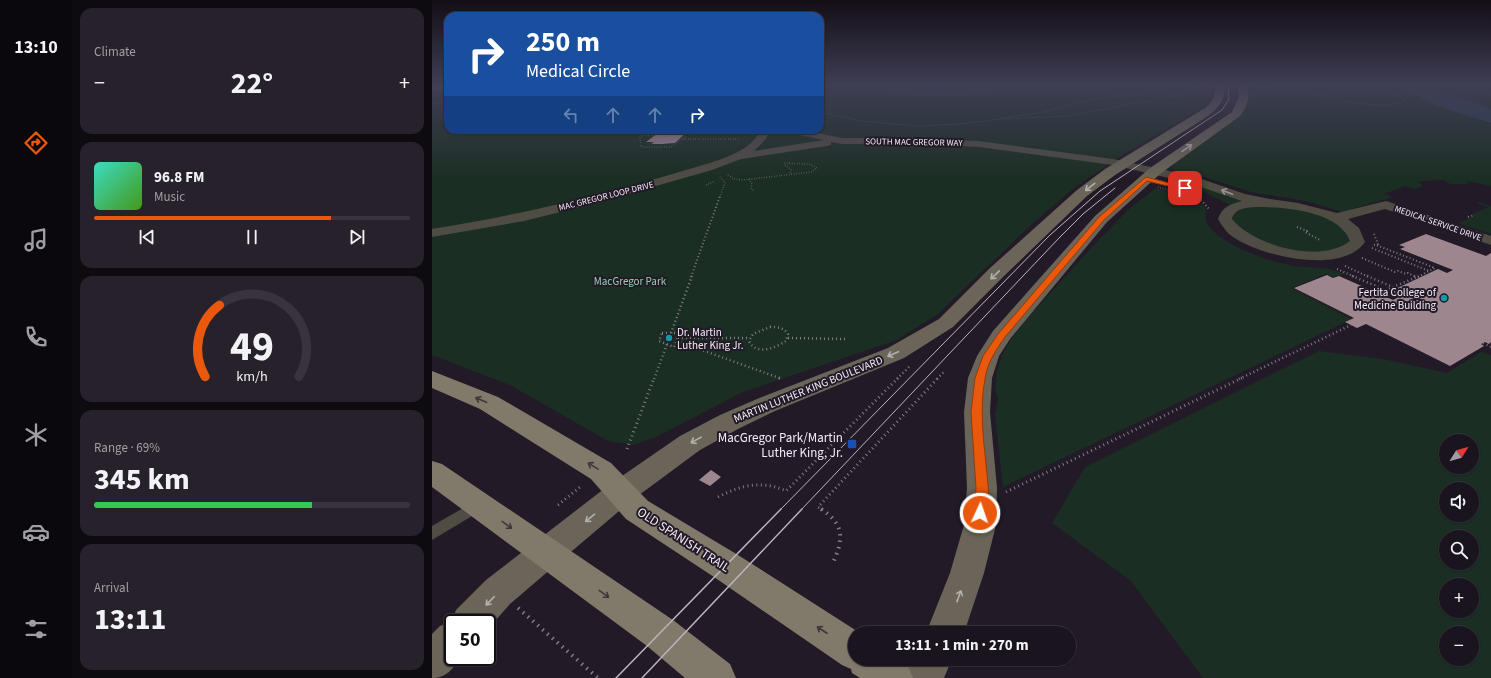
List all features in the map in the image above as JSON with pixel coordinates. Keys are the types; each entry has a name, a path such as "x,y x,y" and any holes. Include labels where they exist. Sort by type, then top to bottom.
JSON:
{"main road":[{"name":"MARTIN LUTHER KING BOULEVARD","path":"476,614 498,592 620,493 690,443 766,404 896,353 918,342 946,323 997,272 1082,193 1116,168 1200,117"},
{"path":"948,626 967,573 980,525 982,488 977,412 980,378 988,356 1001,336 1101,219 1150,175 1232,117"},
{"name":"OLD SPANISH TRAIL","path":"432,379 488,403 601,471 637,510 726,566 848,647"},
{"path":"432,472 660,633 716,678"},
{"path":"876,666 893,678"},
{"path":"922,678 928,666"}],"street":[{"name":"SOUTH MAC GREGOR WAY","path":"807,134 842,141 946,142 1010,148 1150,175"},
{"name":"MAC GREGOR LOOP DRIVE","path":"432,232 484,224 618,194 739,156 763,135"},
{"path":"739,156 842,141"},
{"path":"1150,175 1194,191 1221,205 1238,206 1265,202"},
{"path":"1150,175 1188,179 1242,197 1265,202 1299,206 1335,218 1353,230 1358,236 1358,242 1347,252 1336,254 1305,255 1271,249 1243,238 1227,225 1221,205"},
{"name":"MEDICAL SERVICE DRIVE","path":"1335,218 1386,205 1491,241"}],"lane":[{"path":"432,534 479,505"}],"path":[{"path":"841,117 861,121 919,126 961,124 1015,117"},
{"path":"1000,119 1052,117"},
{"path":"654,136 643,135 640,138 641,147 671,147 688,134"},
{"path":"682,139 763,135"},
{"path":"728,172 727,174 734,179 749,179 812,172 817,168 809,164 778,163"},
{"path":"784,164 791,170 790,174"},
{"path":"671,333 725,182 722,177 715,175"},
{"path":"749,179 754,190"},
{"path":"1297,227 1312,235 1310,236 1322,241"},
{"path":"1346,273 1386,290 1435,268 1376,245"},
{"path":"1371,247 1429,271"},
{"path":"1358,256 1386,270 1395,272 1398,271 1406,274 1408,273 1417,277"},
{"path":"1341,264 1394,287"},
{"path":"1000,495 1351,325"},
{"path":"788,338 786,331 777,327 764,328 753,334 749,341 753,347 764,350 776,347 788,338 845,339"},
{"path":"662,333 671,333 680,333 674,347 659,341 662,333"},
{"path":"677,339 750,338"},
{"path":"677,339 785,380"},
{"path":"1483,343 1491,347"},
{"path":"627,449 667,344"},
{"path":"718,497 751,484 770,484 786,491 909,368 911,363"},
{"path":"832,565 841,545 840,533 833,519 818,507 945,371"},
{"path":"558,505 580,488"},
{"path":"512,603 598,678"}],"green space":[{"name":"MacGregor Park","path":"432,117 444,117 444,134 824,134 824,117 1187,117 1116,159 1072,190 1033,223 938,314 897,340 743,392 656,437 633,445 608,441 510,385 432,355"},
{"path":"1237,117 1471,117 1491,124 1491,186 1467,181 1468,184 1450,184 1444,180 1422,181 1419,182 1423,186 1415,189 1405,186 1384,194 1393,197 1342,212 1306,201 1251,192 1201,176 1169,169 1185,155"},
{"path":"1171,177 1243,201 1228,204 1203,191 1167,181"},
{"path":"1156,188 1183,194 1201,203 1206,208 1205,217 1207,223 1221,238 1257,256 1297,266 1330,269 1344,274 1333,277 1326,274 1291,288 1352,319 1003,487 995,414 998,398 995,390 997,370 1003,353 1013,336 1026,320 1091,248 1130,208"},
{"path":"1479,202 1491,206 1491,234 1458,223 1477,215 1473,214 1489,207 1477,203"},
{"path":"1267,205 1305,210 1337,222 1351,237 1350,244 1327,252 1288,250 1252,238 1233,222 1233,215 1241,210 1249,207"},
{"path":"1319,351 1383,359 1447,373 1481,352 1491,355 1491,678 1203,678 1131,581 1052,523 1085,467"}],"water":[{"path":"1471,117 1491,117 1491,123"}],"building":[{"path":"657,134 685,134 675,143 651,144 654,142 646,142"},
{"name":"Fertita College of Medicine Building","path":"1426,234 1486,256 1491,253 1491,342 1489,344 1485,342 1481,344 1484,346 1450,366 1366,324 1357,328 1345,322 1354,318 1294,288 1327,275 1333,278 1339,276 1393,300 1401,296 1391,291 1438,269 1447,273 1453,270 1400,249 1405,247 1399,245"},
{"path":"711,470 721,477 710,486 699,480"}],"tram line":[{"path":"780,510 1050,235 1100,191 1212,117"},
{"path":"801,510 1060,237 1083,214 1115,188"},
{"path":"616,678 781,509"},
{"path":"642,678 802,509"}],"place":[{"name":"Fertita College of Medicine Building","path":"1444,298"},
{"name":"Dr. Martin Luther King Jr.","path":"669,338"},
{"name":"MacGregor Park/Martin Luther King, Jr.","path":"852,444"}],"route":[{"path":"980,513 982,488 977,412 980,378 988,356 1001,336 1101,219 1146,179 1185,188"}]}
